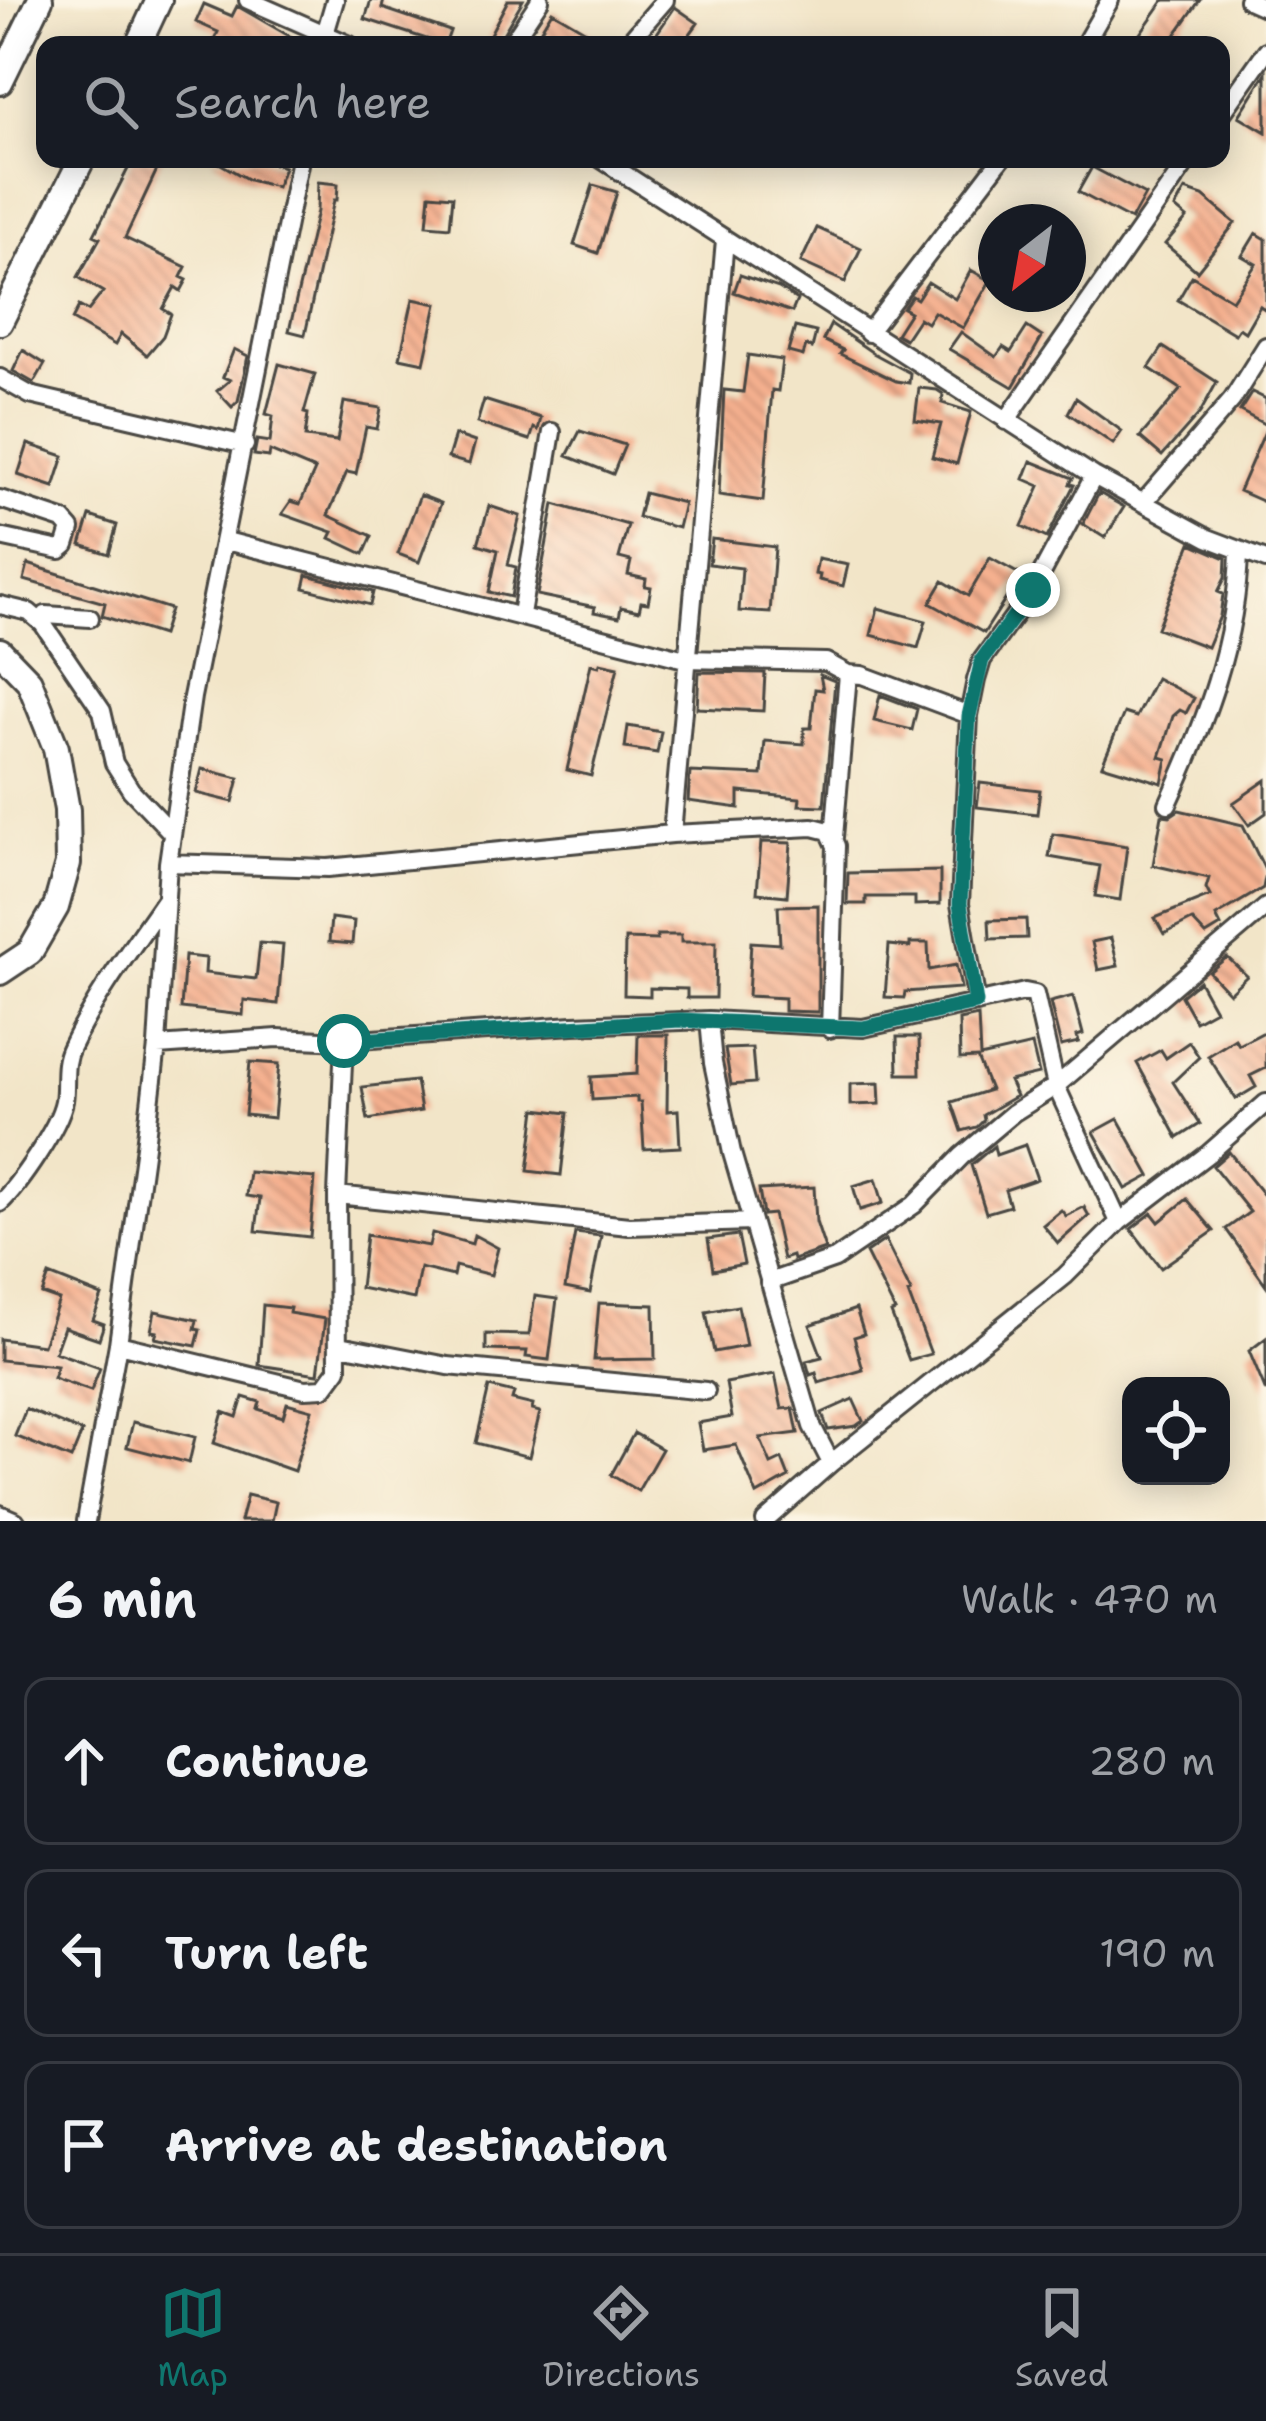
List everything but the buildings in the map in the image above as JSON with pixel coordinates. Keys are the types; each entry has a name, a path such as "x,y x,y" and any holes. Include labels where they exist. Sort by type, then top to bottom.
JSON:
{"highway":[{"path":"0,82 40,0"},
{"path":"142,36 159,0"},
{"path":"0,322 77,168"},
{"path":"0,652 29,681 56,748 67,810 68,864 56,907 30,952 0,972"}],"street":[{"path":"248,0 316,36"},
{"path":"324,36 335,0"},
{"path":"516,36 540,0"},
{"path":"634,36 665,0"},
{"path":"1089,36 1110,0"},
{"path":"1248,0 1266,8"},
{"path":"1230,102 1266,50"},
{"path":"86,1521 118,1344 157,1046 168,863 192,697 298,168"},
{"path":"616,168 1094,476 1239,552 1266,560"},
{"path":"868,333 994,168"},
{"path":"1006,421 1183,168"},
{"path":"672,834 725,240"},
{"path":"1143,503 1232,400 1266,346"},
{"path":"0,378 29,395 245,445"},
{"path":"521,614 552,432"},
{"path":"976,1003 960,904 969,716 982,660 1033,590 1094,476"},
{"path":"0,499 64,520 71,529 60,550 0,538"},
{"path":"226,541 685,659 826,662 969,716"},
{"path":"1168,804 1214,692 1238,598 1239,552"},
{"path":"0,605 29,612 43,624 103,711 114,763 130,790 172,832"},
{"path":"43,624 46,615 89,618"},
{"path":"830,1029 834,837 848,674"},
{"path":"168,863 328,868 672,834 813,826 834,837"},
{"path":"0,1203 60,1114 64,1063 76,1036 166,896"},
{"path":"770,1282 835,1259 914,1205 962,1156 1177,987 1266,907"},
{"path":"157,1046 278,1038 344,1041 709,1020 830,1029 886,1025 1035,994 1056,1086 1119,1222"},
{"path":"709,1020 722,1109 752,1222 812,1426 831,1462"},
{"path":"118,1344 317,1389 335,1377 340,1345 337,1195 344,1041"},
{"path":"765,1521 831,1462 1065,1276 1119,1222 1266,1103"},
{"path":"337,1195 629,1226 752,1222"},
{"path":"340,1345 448,1366 706,1391"},
{"path":"0,1514 16,1521"}],"route":[{"path":"344,1041 680,1020 863,1028 976,1003 960,904 969,716 982,660 1033,590"}]}
